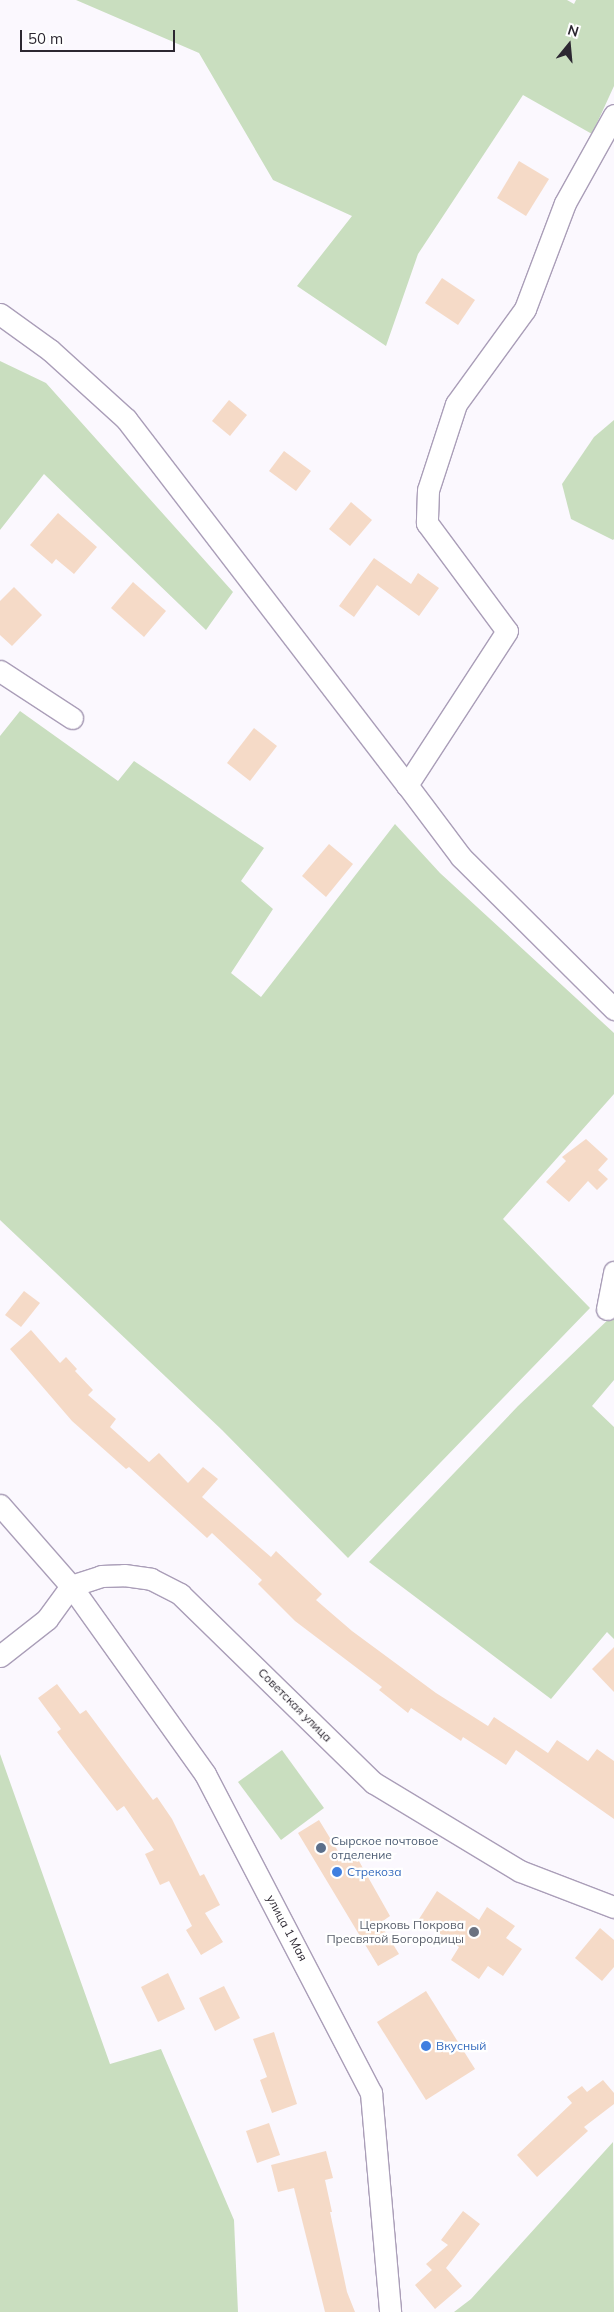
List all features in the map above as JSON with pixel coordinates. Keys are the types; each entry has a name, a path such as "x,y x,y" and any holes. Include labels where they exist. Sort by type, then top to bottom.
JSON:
{"street":[{"path":"408,785 507,631 427,523 428,490 456,404 525,309 565,203 614,115"},
{"path":"0,314 50,350 126,419 408,785 460,857 614,1009"},
{"path":"0,671 72,718"},
{"path":"607,1309 614,1272"},
{"path":"0,1505 71,1586 47,1619 0,1656"},
{"name":"Советская улица","path":"71,1586 102,1576 124,1575 151,1579 180,1594 374,1783 520,1871 614,1907"},
{"name":"улица 1 Мая","path":"71,1586 204,1774 371,2093 390,2312"}],"green space":[{"path":"76,0 567,0 574,4 576,0 614,0 614,86 592,134 523,95 418,254 386,346 297,286 352,216 273,180 199,53"},
{"path":"0,361 46,383 233,592 206,630 44,474 0,530"},
{"path":"614,420 613,540 571,519 562,484 594,437"},
{"path":"20,711 118,781 134,761 264,848 241,881 273,909 231,973 261,997 395,824 440,873 614,1033 614,1094 503,1219 590,1308 348,1558 222,1430 0,1220 0,736"},
{"path":"614,1314 614,1380 592,1406 614,1427 614,1639 607,1632 551,1699 369,1562 518,1406"},
{"path":"282,1750 324,1808 281,1840 238,1782"},
{"path":"0,1754 110,2064 161,2049 234,2220 238,2312 0,2312"},
{"path":"613,2142 614,2312 454,2312 471,2299"}],"building":[{"path":"519,161 549,179 526,216 497,198"},
{"path":"442,278 475,300 458,325 425,303"},
{"path":"229,400 247,415 230,436 212,421"},
{"path":"284,451 311,471 296,491 269,471"},
{"path":"351,502 372,520 350,546 329,529"},
{"path":"58,513 97,547 74,574 56,559 52,564 30,545"},
{"path":"374,558 411,584 418,573 439,588 419,616 377,585 354,617 339,606"},
{"path":"133,582 166,611 144,637 111,608"},
{"path":"14,587 42,615 12,646 0,635 0,601"},
{"path":"254,728 277,746 250,781 227,763"},
{"path":"329,844 353,864 326,897 302,876"},
{"path":"586,1139 608,1159 598,1170 608,1179 597,1190 588,1181 569,1202 546,1182 566,1161 562,1157"},
{"path":"24,1291 40,1303 21,1327 5,1315"},
{"path":"31,1330 60,1363 66,1357 77,1369 75,1371 93,1390 88,1395 116,1419 110,1427 149,1462 159,1453 188,1483 203,1467 218,1479 202,1497 271,1557 276,1551 322,1594 316,1600 352,1631 436,1693 488,1726 494,1717 548,1753 557,1740 588,1761 597,1749 614,1761 614,1819 516,1750 506,1765 463,1737 461,1741 411,1708 408,1713 379,1690 382,1687 295,1621 258,1584 262,1580 212,1533 207,1538 129,1467 126,1469 72,1421 10,1349"},
{"path":"614,1647 614,1692 592,1669"},
{"path":"57,1684 80,1714 86,1710 153,1800 157,1797 172,1819 200,1876 204,1874 220,1905 205,1913 223,1942 201,1955 186,1930 192,1926 169,1881 160,1885 145,1854 154,1850 124,1806 117,1811 68,1747 57,1732 61,1729 38,1698"},
{"path":"319,1820 344,1861 355,1854 390,1916 380,1923 399,1954 378,1966 298,1833"},
{"name":"Церковь Покрова Пресвятой Богородицы","path":"437,1891 479,1920 487,1907 515,1926 506,1938 522,1949 503,1976 488,1966 479,1979 451,1960 459,1947 419,1919"},
{"path":"600,1928 614,1940 614,1967 602,1981 575,1958"},
{"path":"168,1973 185,2009 158,2022 141,1987"},
{"path":"224,1986 240,2018 215,2031 199,1998"},
{"name":"Вкусный","path":"426,1991 475,2069 426,2100 377,2022"},
{"path":"274,2032 297,2104 272,2113 260,2080 267,2077 253,2039"},
{"path":"603,2080 614,2093 614,2104 584,2127 588,2131 537,2177 517,2155 572,2103 567,2097 582,2086 587,2092"},
{"path":"269,2123 280,2155 257,2163 246,2131"},
{"path":"326,2151 333,2178 325,2180 332,2212 330,2212 347,2292 355,2312 325,2312 294,2188 278,2192 271,2165"},
{"path":"463,2211 480,2224 446,2268 462,2286 435,2309 415,2285 432,2270 426,2264 448,2245 441,2240"}],"place":[{"name":"Сырское почтовое отделение","path":"321,1848"},
{"name":"Стрекоза","path":"337,1872"},
{"name":"Церковь Покрова Пресвятой Богородицы","path":"474,1932"},
{"name":"Вкусный","path":"426,2046"}]}
